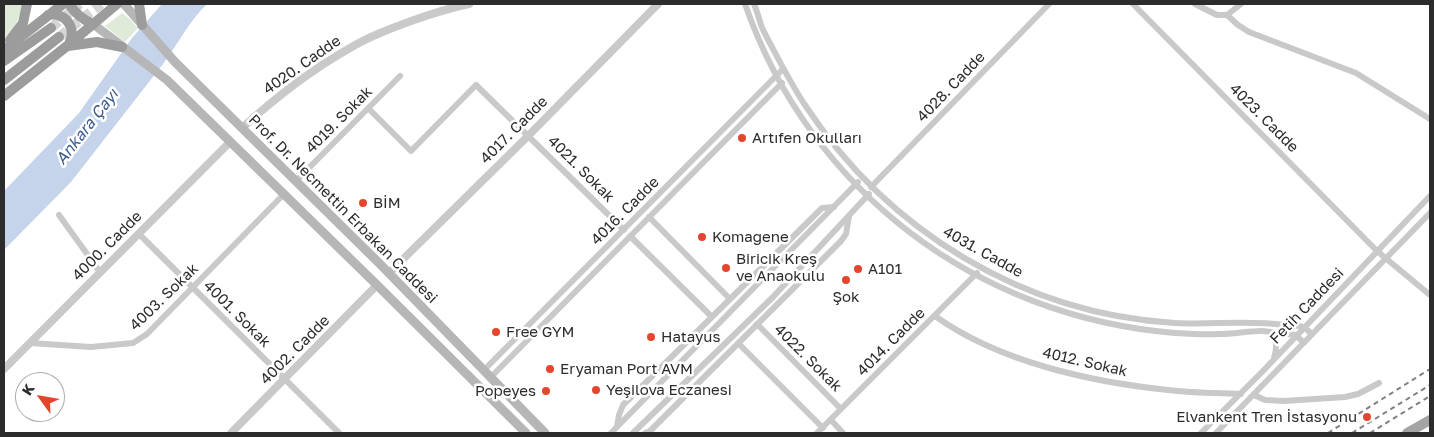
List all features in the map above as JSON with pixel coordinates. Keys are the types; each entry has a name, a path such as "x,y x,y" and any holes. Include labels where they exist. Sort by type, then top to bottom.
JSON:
{"highway":[{"path":"4,49 23,23 27,4"},
{"path":"4,49 63,4"},
{"path":"69,4 75,12 92,24"},
{"path":"4,96 116,4"},
{"path":"139,4 142,25"},
{"path":"48,15 60,16 70,23 72,39 67,46"},
{"path":"4,61 50,28"},
{"path":"4,80 59,37"},
{"path":"67,46 97,42 122,47"}],"main road":[{"name":"Prof. Dr. Necmettin Erbakan Caddesi","path":"124,4 176,62 389,273 545,433"},
{"name":"Prof. Dr. Necmettin Erbakan Caddesi","path":"92,24 167,80 526,433"},
{"path":"1407,433 1430,420"}],"street":[{"name":"4020. Cadde","path":"242,128 296,83 351,47 386,30 425,16 469,4"},
{"name":"4017. Cadde","path":"389,273 658,4"},
{"name":"4031. Cadde","path":"745,4 780,85 819,142 868,197 912,234 975,275 1035,303 1109,324 1177,333 1219,334 1262,331 1296,336 1304,342"},
{"name":"4031. Cadde","path":"754,4 762,26 783,69 821,130 862,178 917,227 981,268 1025,290 1084,309 1124,318 1189,324 1261,322 1304,327"},
{"name":"4028. Cadde","path":"633,433 772,298 868,197 872,188 1048,4"},
{"name":"4023. Cadde","path":"1133,4 1377,251 1430,296"},
{"path":"1195,4 1217,14 1228,15 1249,32 1356,73 1430,119"},
{"path":"1228,15 1241,4"},
{"name":"4016. Cadde","path":"488,373 624,230 783,69"},
{"name":"4019. Sokak","path":"296,181 400,76"},
{"name":"4016. Cadde","path":"488,373 630,236 788,77"},
{"name":"4021. Sokak","path":"368,108 411,151 476,85 624,230"},
{"name":"4000. Cadde","path":"4,369 230,142"},
{"path":"611,433 862,178"},
{"name":"4003. Sokak","path":"30,343 91,346 133,343 139,340 284,194"},
{"name":"Fetih Caddesi","path":"1201,433 1241,394 1430,196"},
{"path":"617,427 619,415 624,405 822,208 834,207"},
{"name":"Fetih Caddesi","path":"1216,433 1430,212"},
{"path":"59,215 100,272"},
{"path":"645,433 650,431 841,241 846,234 849,216"},
{"path":"649,217 730,300"},
{"name":"4001. Sokak","path":"139,234 339,433"},
{"path":"630,236 712,317"},
{"name":"4014. Cadde","path":"817,433 981,268"},
{"name":"4002. Cadde","path":"232,433 377,285"},
{"name":"4012. Sokak","path":"935,316 956,330 998,350 1076,376 1169,390 1241,394"},
{"name":"4022. Sokak","path":"757,324 841,409"},
{"path":"1304,327 1312,334"},
{"path":"1269,332 1277,346 1273,360"},
{"path":"738,343 823,428"},
{"path":"1254,395 1265,400 1284,401 1345,397 1358,394 1379,383"},
{"path":"831,420 843,433"}],"green space":[{"path":"4,4 22,4 16,22 4,38"},
{"path":"122,13 138,28 125,42 105,26"}],"water":[{"name":"Ankara Çayı","path":"162,4 207,4 71,182 4,250 4,191 79,113 132,38"}],"tunnel":[{"path":"51,28 80,4"},
{"path":"59,37 101,4"}],"railway":[{"path":"1328,433 1430,369"},
{"path":"1352,433 1430,385"},
{"path":"1370,433 1430,396"}],"place":[{"name":"Artıfen Okulları","path":"742,138"},
{"name":"BİM","path":"363,203"},
{"name":"Komagene","path":"702,237"},
{"name":"Biricik Kreş ve Anaokulu","path":"726,268"},
{"name":"A101","path":"858,269"},
{"name":"Şok","path":"846,280"},
{"name":"Free GYM","path":"496,332"},
{"name":"Hatayus","path":"651,337"},
{"name":"Eryaman Port AVM","path":"550,369"},
{"name":"Yeşilova Eczanesi","path":"596,390"},
{"name":"Popeyes","path":"546,391"},
{"name":"Elvankent Tren İstasyonu","path":"1367,417"}]}
